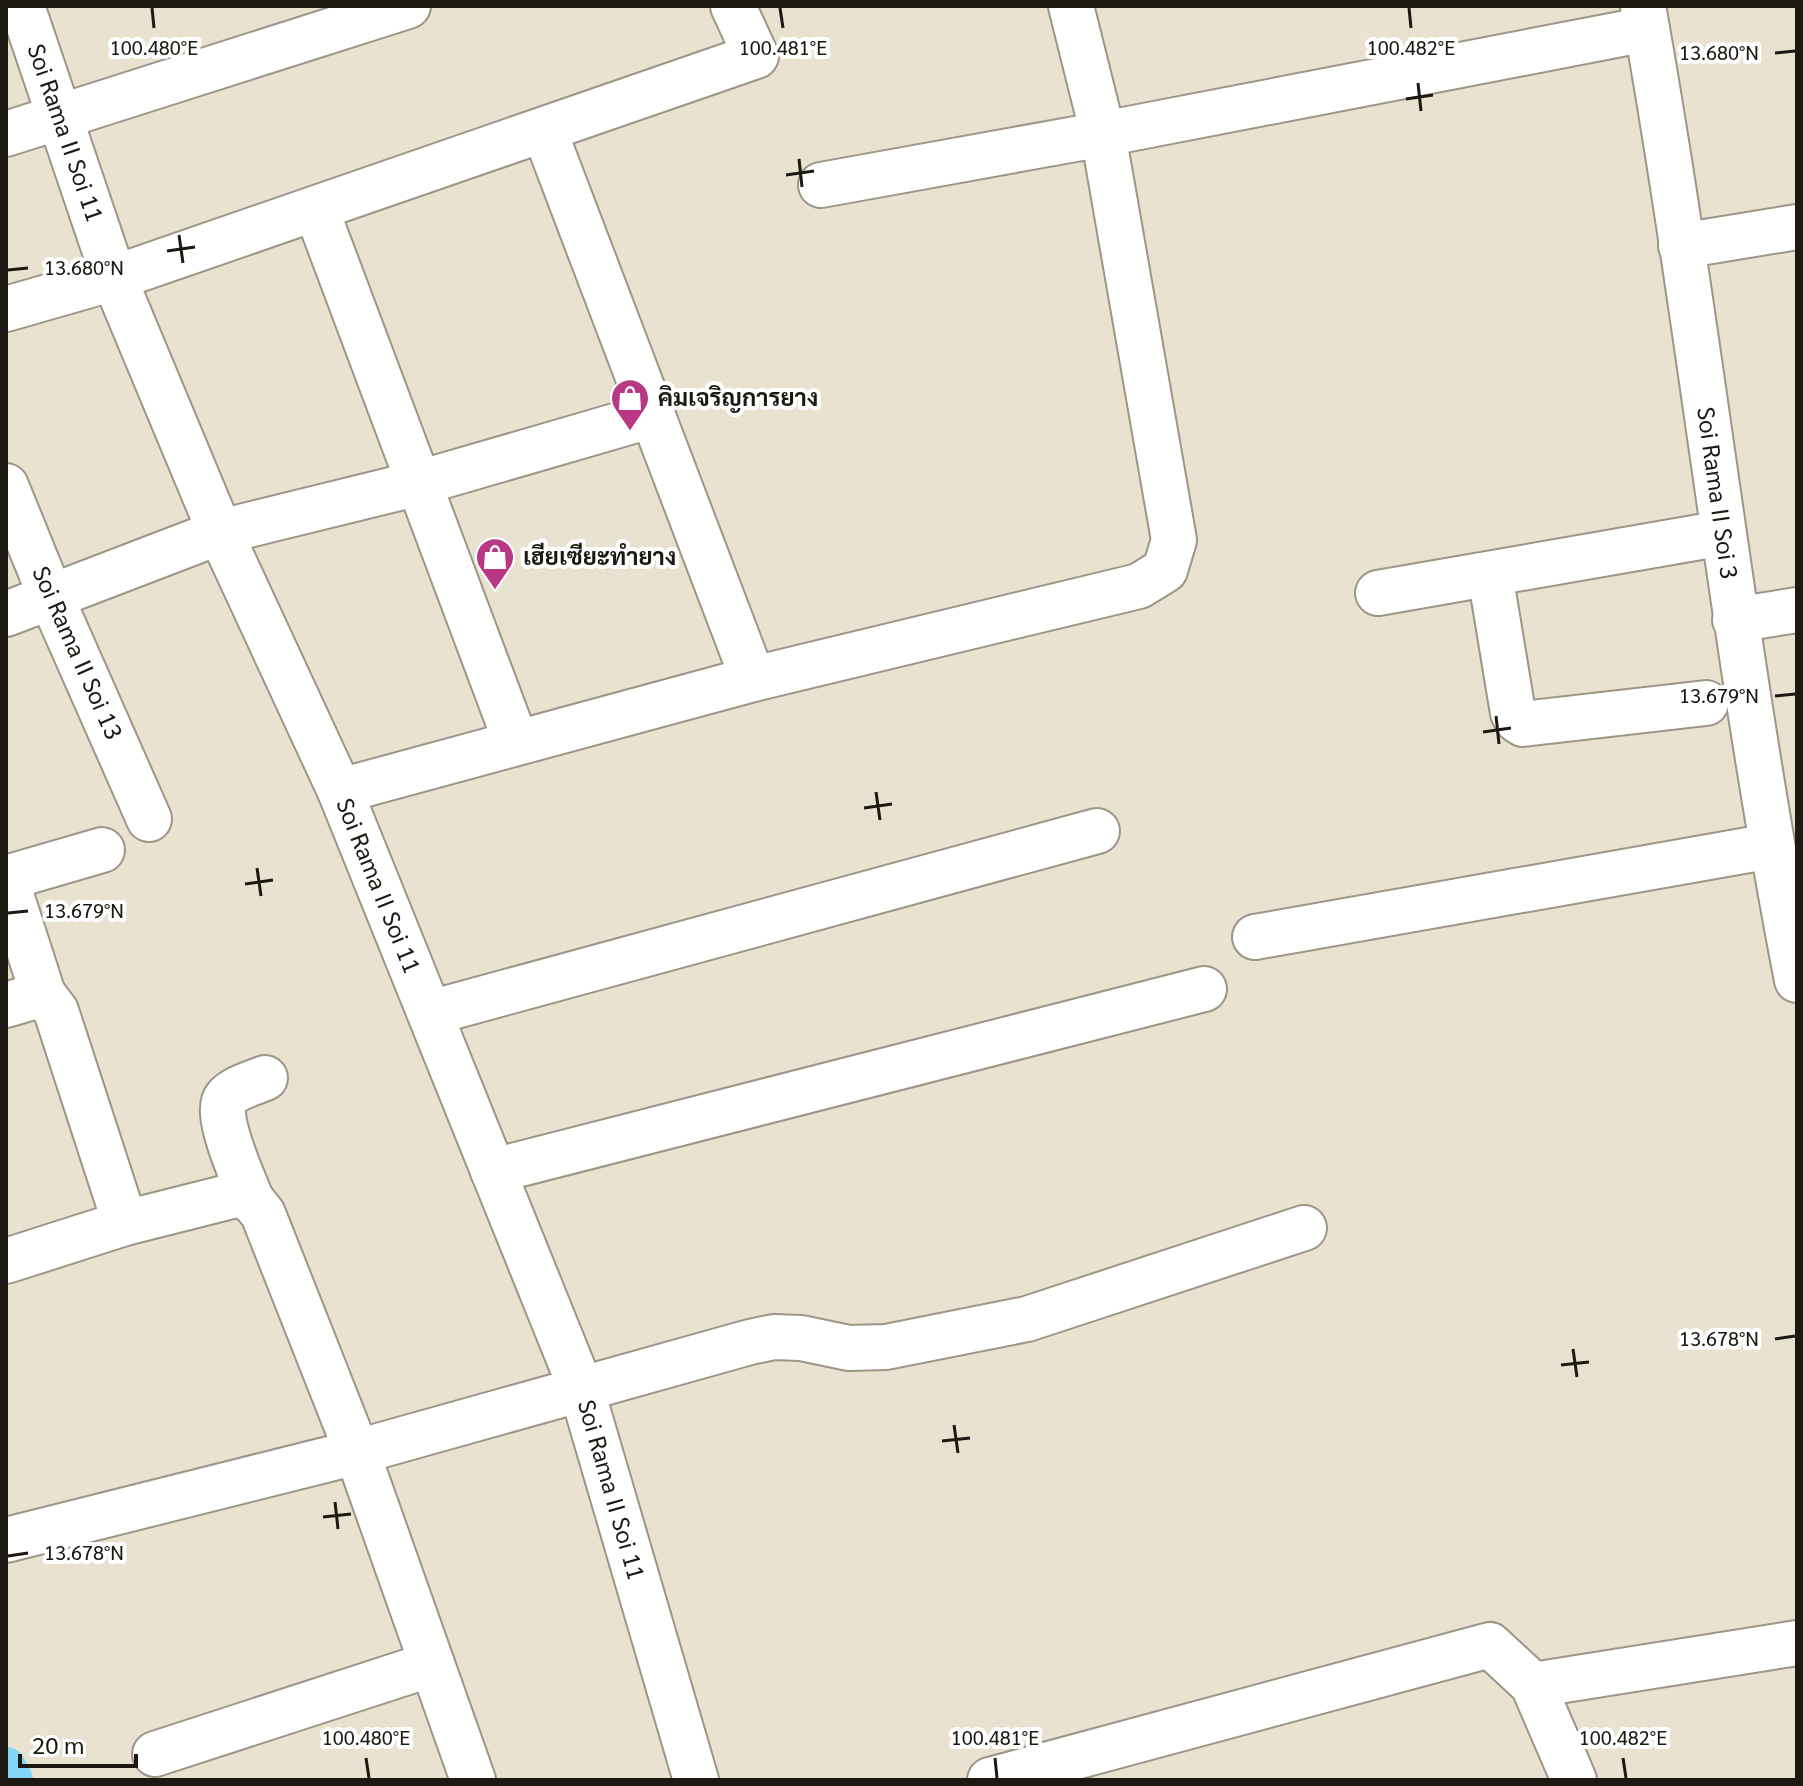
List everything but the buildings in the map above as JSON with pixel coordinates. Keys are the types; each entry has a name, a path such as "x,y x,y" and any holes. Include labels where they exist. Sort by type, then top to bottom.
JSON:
{"street":[{"name":"Soi Rama II Soi 11","path":"22,6 114,278 220,532 340,791 582,1391 696,1780"},
{"path":"6,134 408,6"},
{"path":"6,309 114,278 756,56 733,6"},
{"path":"340,791 753,679 1139,586 1165,570 1174,540 1103,134 1071,6"},
{"path":"821,185 1103,134 1645,18"},
{"name":"Soi Rama II Soi 3","path":"1645,18 1735,620 1771,846 1797,980"},
{"path":"544,130 753,679"},
{"path":"316,209 516,742"},
{"path":"1681,246 1797,227"},
{"path":"6,614 220,532 419,483 653,415"},
{"name":"Soi Rama II Soi 13","path":"6,486 51,597 149,819"},
{"path":"1378,593 1723,533"},
{"path":"1490,574 1513,713 1523,724 1706,703"},
{"path":"1735,620 1797,610"},
{"path":"430,1013 1097,831"},
{"path":"1255,937 1771,846"},
{"path":"102,850 6,879 24,999 56,1011 125,1223"},
{"path":"493,1171 1204,989"},
{"path":"265,1078 228,1094 222,1104 225,1127 251,1199 263,1214 357,1452 473,1780"},
{"path":"6,1261 125,1223 236,1195 251,1199"},
{"path":"6,1540 357,1452 774,1337 801,1338 849,1348 886,1347 1027,1319 1304,1228"},
{"path":"1533,1685 1797,1643"},
{"path":"990,1780 1490,1645 1533,1685 1574,1780"},
{"path":"155,1754 432,1664"}],"waterway":[{"path":"6,1767 13,1780"}],"place":[{"name":"คิมเจริญการยาง","path":"630,432"},
{"name":"เฮียเซียะทำยาง","path":"495,591"}]}
